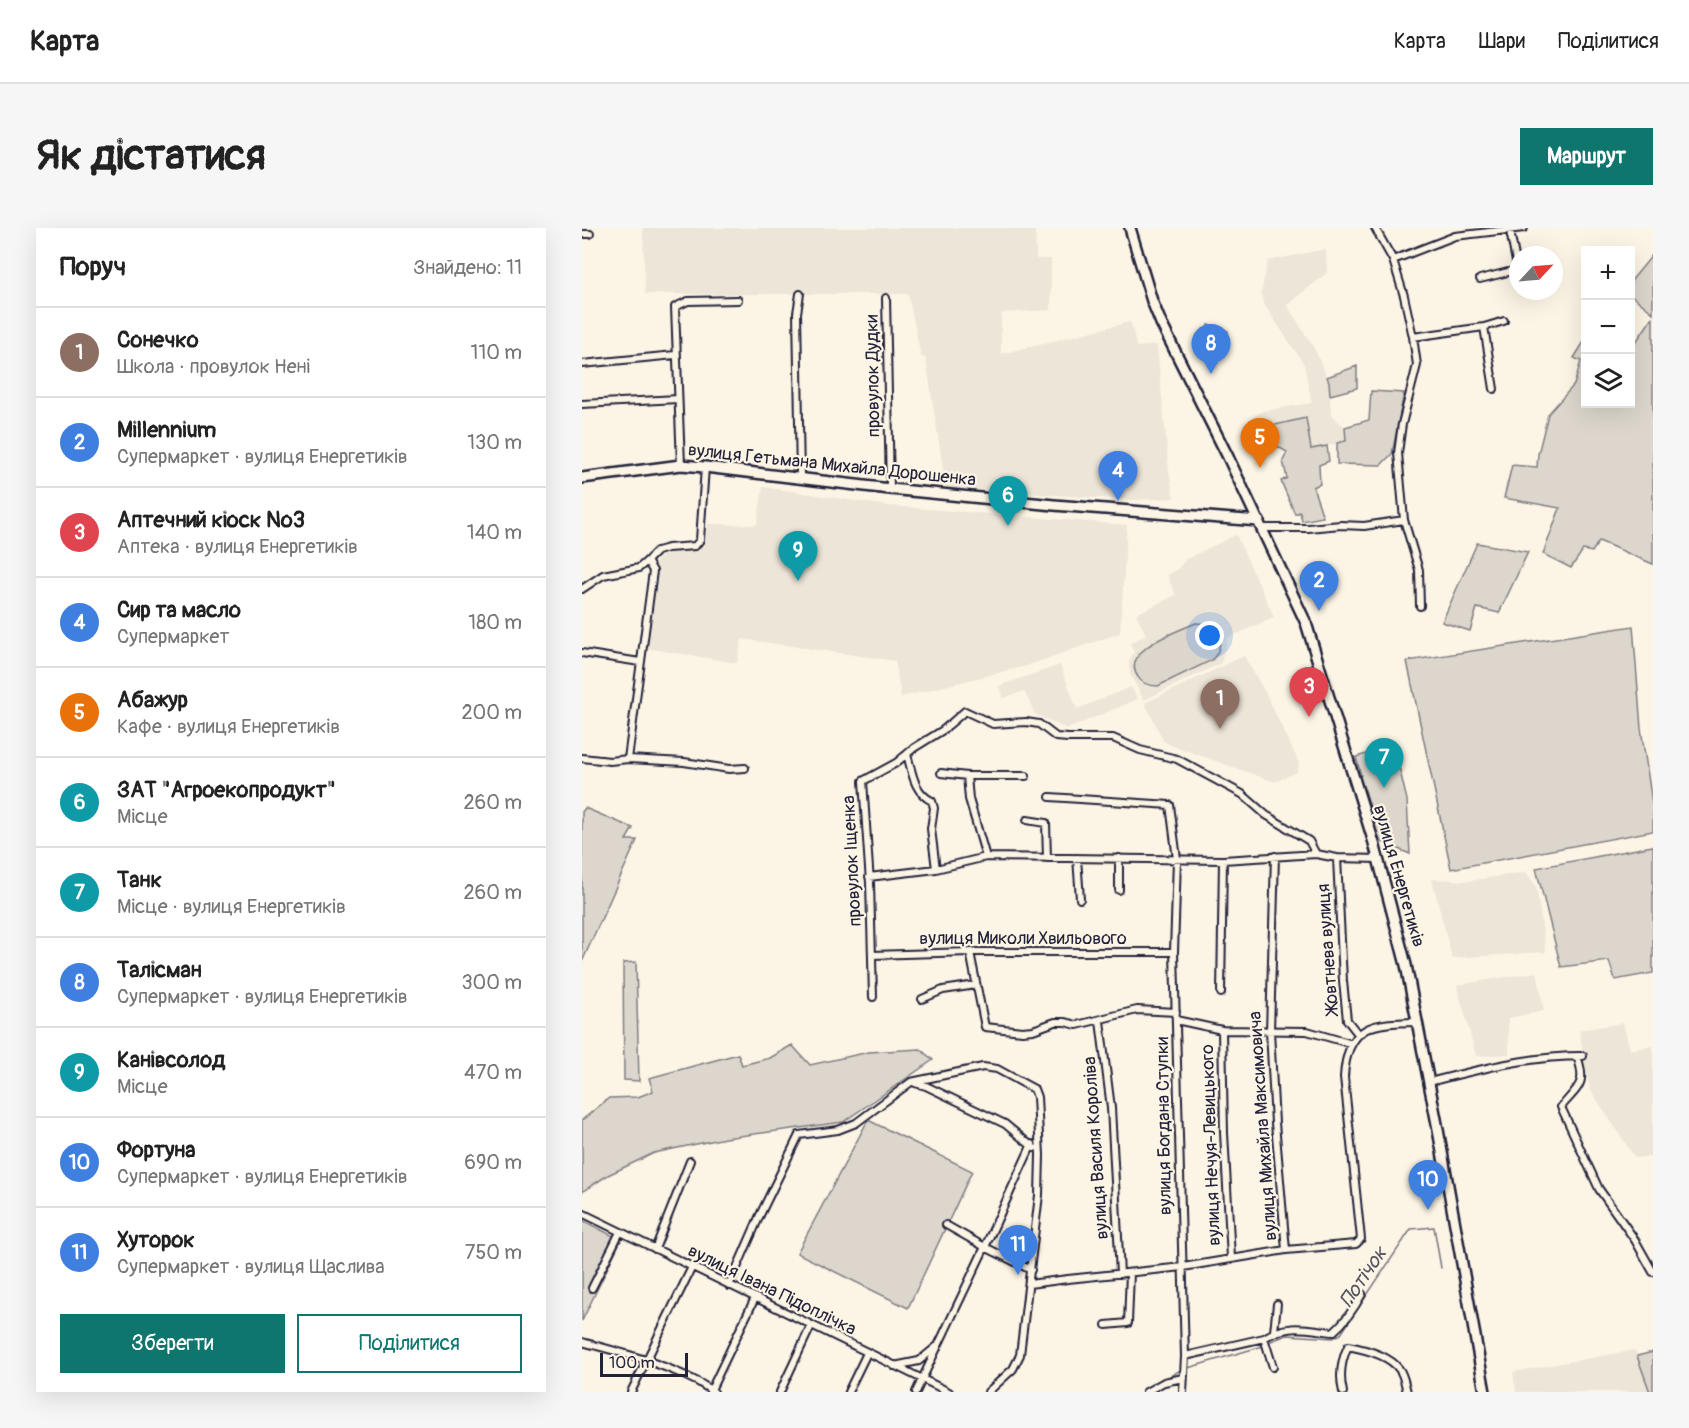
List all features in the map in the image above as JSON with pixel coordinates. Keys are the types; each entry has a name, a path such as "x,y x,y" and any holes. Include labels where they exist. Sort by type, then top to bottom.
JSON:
{"main road":[{"name":"вулиця Енергетиків","path":"1130,228 1161,323 1228,457 1309,629 1379,859 1406,964 1485,1392"},
{"name":"вулиця Гетьмана Михайла Дорошенка","path":"582,478 681,465 890,489 1260,525"}],"street":[{"path":"1375,228 1393,260 1404,296 1417,365 1402,424 1398,453 1404,520 1419,570 1420,606"},
{"path":"1393,260 1455,236 1524,228"},
{"path":"1480,279 1512,272 1516,267 1510,231"},
{"path":"582,234 590,234"},
{"path":"800,294 797,325 800,477"},
{"name":"провулок Дудки","path":"886,298 890,489"},
{"path":"681,465 675,355 675,307 688,301 738,300"},
{"path":"1413,337 1484,327 1504,321"},
{"path":"1484,327 1494,389"},
{"path":"582,364 675,355"},
{"path":"582,404 678,399"},
{"path":"582,590 603,575 639,568 657,551 694,546 700,540 705,467"},
{"path":"1260,525 1308,528 1341,525 1364,526 1404,520"},
{"path":"628,759 652,570 647,561"},
{"path":"582,653 640,662"},
{"name":"провулок Іщенка","path":"873,997 863,781 896,763 943,730 965,711 993,724 1026,722 1039,724 1056,737 1113,738 1140,750 1177,759 1242,794 1266,815 1309,841 1316,854"},
{"path":"907,754 919,791 924,798 932,801 934,808 931,829 936,869"},
{"path":"582,758 610,761 628,759 684,762 729,769 745,768"},
{"path":"940,774 1026,776"},
{"path":"967,776 969,799 986,857"},
{"name":"вулиця Богдана Ступки","path":"1050,797 1170,805 1177,859 1174,952 1185,1356 1183,1392"},
{"path":"1027,820 1046,823 1047,858"},
{"path":"869,877 936,869 986,857 1223,860 1316,854 1337,858 1379,859"},
{"name":"вулиця Михайла Максимовича","path":"1275,856 1269,1031 1286,1250"},
{"path":"1077,858 1080,899"},
{"path":"1119,858 1119,890"},
{"name":"Жовтнева вулиця","path":"1337,858 1347,1020 1358,1034"},
{"path":"1221,993 1223,860"},
{"path":"970,952 985,1027 1022,1031 1033,1030 1055,1022 1077,1025 1100,1021 1137,1010 1176,1012"},
{"name":"вулиця Миколи Хвильового","path":"872,956 970,952 1174,952"},
{"path":"922,999 943,990 976,985"},
{"path":"1176,1020 1222,1030 1307,1030 1352,1044"},
{"name":"вулиця Василя Короліва","path":"1100,1021 1111,1108 1120,1274"},
{"path":"1029,1284 1183,1267 1286,1250 1356,1244 1361,1239 1344,1077 1345,1059 1358,1034 1374,1025 1417,1022"},
{"name":"вулиця Нечуя-Левицького","path":"1222,1030 1224,1133 1231,1258"},
{"path":"1429,1083 1505,1063 1559,1056 1580,1056 1583,1073 1580,1084 1561,1107 1599,1189 1635,1240 1653,1272"},
{"path":"729,1286 799,1135 838,1130 856,1123 911,1082 983,1067 997,1069 1034,1089 1037,1097 1040,1155 1039,1195 1020,1355 1013,1369 988,1392"},
{"path":"911,1082 926,1086 1005,1124 1032,1144 1040,1155"},
{"path":"916,1392 1032,1144"},
{"path":"655,1249 690,1161"},
{"name":"вулиця Івана Підоплічка","path":"582,1213 949,1392"},
{"path":"946,1225 1031,1270"},
{"path":"592,1288 620,1232"},
{"path":"631,1392 692,1267"},
{"path":"1106,1325 1128,1323 1130,1273"},
{"path":"1185,1356 1264,1338 1274,1331 1286,1328 1333,1332 1353,1310 1362,1294"},
{"path":"582,1342 646,1360 695,1380 711,1392 755,1298"},
{"path":"1274,1331 1277,1304"},
{"path":"780,1392 811,1326"},
{"path":"1264,1338 1273,1366"},
{"path":"894,1366 919,1361 939,1345"},
{"path":"1343,1392 1340,1379 1343,1357 1348,1346 1372,1351 1399,1367 1407,1392"},
{"path":"848,1392 867,1353"},
{"path":"1146,1392 1164,1382 1184,1378"}],"shaded area":[{"path":"643,228 1035,228 1036,259 1051,259 1051,310 1001,313 1001,354 1130,322 1136,347 1157,345 1169,472 1174,498 1131,500 946,488 926,359 921,356 908,294 645,294"},
{"path":"1326,249 1327,273 1287,305 1314,348 1329,382 1331,415 1345,427 1346,441 1311,450 1306,419 1257,429 1251,418 1263,411 1312,403 1304,364 1264,304 1261,293 1268,261"},
{"path":"1653,254 1653,313 1635,298 1635,276"},
{"path":"1653,317 1653,564 1599,541 1592,552 1583,550 1571,568 1543,554 1560,508 1504,498 1512,465 1537,467 1548,414 1574,385 1581,361 1581,408 1635,408 1635,343"},
{"path":"1208,325 1228,331 1223,352 1211,354"},
{"path":"1581,347 1581,361 1574,358"},
{"path":"1357,366 1357,388 1330,395 1327,377"},
{"path":"1371,391 1404,393 1392,454 1381,465 1337,464 1337,443 1346,441 1345,427 1369,420"},
{"path":"1306,418 1311,449 1327,446 1329,461 1319,465 1320,484 1313,487 1323,517 1302,521 1300,512 1295,514 1281,481 1287,478 1283,461 1287,452 1271,443 1257,429"},
{"path":"763,487 889,506 1127,525 1120,633 1026,666 901,697 895,661 742,639 737,663 646,648 656,562 663,555 705,546 708,524 757,525"},
{"path":"1236,535 1274,617 1228,638 1221,663 1144,700 1130,674 1129,661 1134,652 1130,643 1146,635 1136,614 1176,595 1167,575 1177,570 1186,559"},
{"path":"1477,543 1528,552 1499,613 1477,608 1470,631 1442,622"},
{"path":"1196,623 1210,626 1218,635 1219,647 1212,660 1158,686 1147,684 1138,677 1134,667 1143,650 1165,636"},
{"path":"1633,626 1641,728 1653,810 1653,831 1451,869 1407,661"},
{"path":"1244,656 1265,692 1299,763 1297,772 1275,782 1168,744 1163,740 1145,703"},
{"path":"1060,665 1077,709 1131,687 1138,699 1067,729 1035,714 1024,691 1003,698 999,686"},
{"path":"1394,746 1407,800 1410,854 1377,840 1365,790 1360,787 1358,777 1361,775 1356,757"},
{"path":"585,808 633,828 626,840 637,840 582,962 582,812"},
{"path":"1653,846 1653,973 1615,980 1609,961 1561,967 1536,868"},
{"path":"1526,872 1536,886 1546,952 1452,958 1432,879 1469,881"},
{"path":"636,962 639,1081 624,1080 623,963"},
{"path":"1537,972 1544,1011 1508,1018 1509,1054 1476,1056 1457,985"},
{"path":"1623,1023 1630,1050 1653,1046 1653,1156 1635,1158 1590,1089 1579,1030"},
{"path":"792,1045 810,1065 869,1052 920,1049 933,1060 843,1122 725,1138 654,1153 608,1175 582,1192 582,1120 609,1098 638,1097 653,1091 649,1078 738,1054 742,1065 770,1058"},
{"path":"868,1120 972,1171 908,1308 797,1253"},
{"path":"582,1220 621,1240 582,1321"},
{"path":"1635,1350 1650,1392 1516,1392 1513,1372"},
{"path":"1653,1352 1653,1392 1650,1392 1637,1356"}],"waterway":[{"name":"Потічок","path":"1271,1341 1287,1335 1333,1338 1341,1334 1411,1229 1434,1227 1441,1268"},
{"name":"Потічок","path":"1188,1368 1263,1346"},
{"name":"Потічок","path":"1165,1379 1179,1371"}],"place":[{"name":"Талісман","path":"1211,374"},
{"name":"Абажур","path":"1260,468"},
{"name":"Сир та масло","path":"1118,501"},
{"name":"ЗАТ \"Агроекопродукт\"","path":"1008,526"},
{"name":"Канівсолод","path":"798,581"},
{"name":"Millennium","path":"1319,611"},
{"name":"Аптечний кіоск №3","path":"1309,717"},
{"name":"Сонечко","path":"1220,729"},
{"name":"Танк","path":"1384,788"},
{"name":"Фортуна","path":"1428,1210"},
{"name":"Хуторок","path":"1018,1275"}]}
